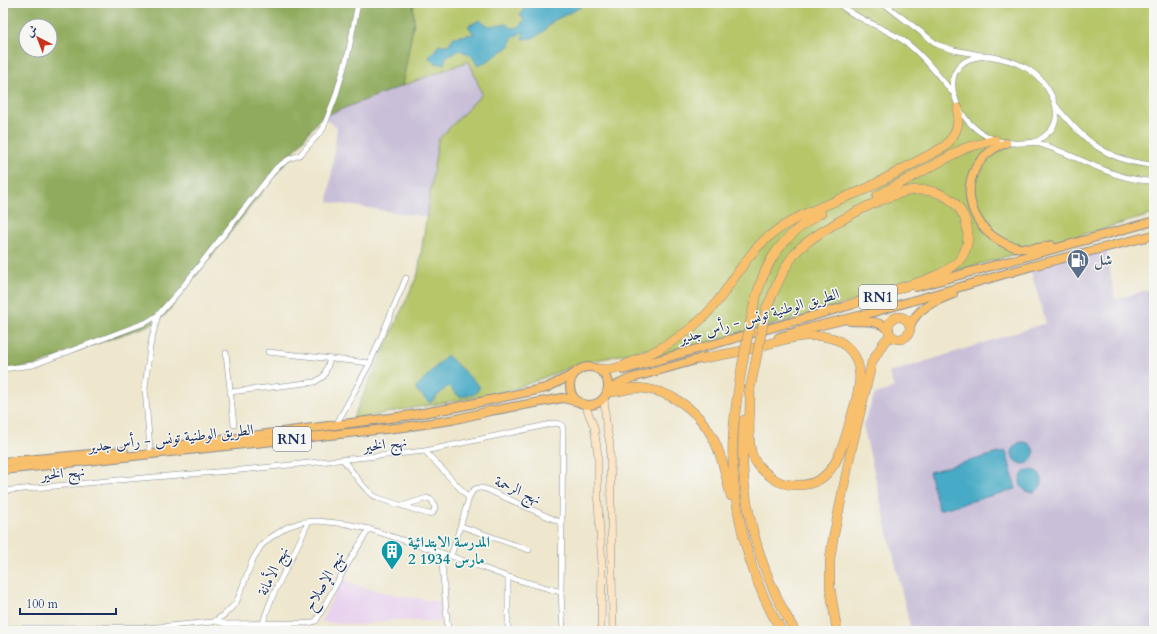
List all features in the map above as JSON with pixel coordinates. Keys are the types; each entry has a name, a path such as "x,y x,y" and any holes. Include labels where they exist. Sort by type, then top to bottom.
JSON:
{"highway":[{"path":"744,537 735,490 732,450 735,408 752,314 763,277 770,261 782,243 815,216 944,147 950,141 957,129 958,108"},
{"path":"795,631 776,597 764,567 749,511 744,481 743,452 745,418 771,286 778,270 794,247 824,224 965,148 995,140"},
{"path":"600,370 611,370 633,362 658,350 681,336 708,312 755,250 767,238 782,227 803,216 866,188"},
{"path":"766,309 786,267 798,250 817,235 864,208 898,193 914,190 928,190 943,195 956,205 965,219 968,232 966,248 959,261 934,277 846,306"},
{"path":"837,631 830,588 830,559 854,437 872,362 890,332 891,321 898,317 906,319 910,326 909,333 906,337 899,338 890,332"},
{"path":"700,359 780,342 817,336 832,338 849,348 859,367 860,376 857,399 841,453 834,464 821,478 815,482 800,485 784,484 770,476 758,466 754,460 749,440 750,388"},
{"path":"606,393 632,388 656,392 676,399 698,416 707,427 718,448 735,512 757,580 782,631"}],"main road":[{"path":"1006,142 992,150 979,162 971,181 970,194 972,207 978,219 986,229 999,240 1007,244 1022,247 1044,247 1097,237"},
{"name":"الطريق الوطنية تونس - رأس جدير","path":"600,370 612,373 846,306 1154,221"},
{"name":"الطريق الوطنية تونس - رأس جدير","path":"606,393 632,378 808,328 842,321 924,298 995,276 1154,235"},
{"path":"910,326 913,318 926,306 948,296 980,285 995,276"},
{"path":"842,321 872,321 880,324 890,332"},
{"name":"RN1","path":"574,374 585,367 600,370"},
{"path":"600,370 608,380 606,393"},
{"path":"574,374 570,382 571,392 576,399 582,403"},
{"name":"الطريق الوطنية تونس - رأس جدير","path":"3,462 150,449 405,416 546,388 574,374"},
{"name":"RN1","path":"582,403 593,405 606,393"},
{"name":"الطريق الوطنية تونس - رأس جدير","path":"3,470 404,427 452,420 490,411 563,398 582,403"}],"street":[{"path":"3,369 33,364 147,322 158,315 180,290 277,167 289,159 300,155 324,129 348,54 358,3"},
{"path":"838,3 852,13 904,41 926,61 954,93"},
{"path":"883,3 938,45 954,50 1006,59 1029,69 1044,83 1052,97 1057,116 1055,124 1046,136 1034,142"},
{"path":"987,56 974,57 964,62 956,70 952,79 958,108 967,122 976,129 995,140 1018,143 1034,142 1052,147 1116,175 1138,180 1154,181"},
{"path":"1055,106 1072,126 1088,141 1112,156 1142,164 1154,165"},
{"path":"336,425 370,363 406,278"},
{"path":"150,449 145,388 150,346 158,315"},
{"path":"268,352 370,363"},
{"path":"226,353 234,425"},
{"path":"230,392 315,382 324,376 330,359"},
{"path":"606,393 604,413 610,444 613,631"},
{"path":"582,403 594,427 598,455 598,502 602,565 601,631"},
{"name":"نهج الخير","path":"3,491 344,460 425,451 556,423 562,425 563,430 561,592 563,631"},
{"path":"425,451 469,498 451,556"},
{"path":"344,460 372,495 402,506 430,514 433,513 435,507 432,500 428,498 402,506"},
{"name":"نهج الرحمة","path":"469,498 471,492 481,487 562,523"},
{"path":"3,628 34,630 157,629 206,624 216,621 230,609 240,596 253,559 261,546 287,527 294,524 308,522 336,522 369,528 508,577 561,592"},
{"name":"نهج الأمانة","path":"261,631 273,594 302,538 308,522"},
{"path":"461,526 530,550"},
{"name":"نهج الإصلاح","path":"216,621 226,624 263,624 310,623 316,621 347,564 369,528"},
{"path":"441,553 448,631"},
{"path":"508,577 508,631"}],"shaded area":[{"path":"469,60 483,94 438,140 426,217 328,202 337,127 321,117"},
{"path":"1106,247 1115,299 1154,288 1154,631 911,631 863,425 875,394 894,387 889,373 1046,323 1030,268"},
{"path":"342,579 362,587 392,594 440,602 441,622 394,620 357,625 321,622"}],"green space":[{"path":"3,3 413,3 414,21 402,86 321,117 166,314 155,323 34,366 3,371"},
{"path":"413,3 1154,3 1154,214 802,317 651,358 648,349 579,364 504,393 406,409 352,420 418,274 438,140 482,94 469,61 402,86 414,21"}],"water":[{"path":"527,3 565,3 565,6 573,3 579,3 581,7 553,21 544,31 533,38 522,39 524,31 512,38 510,46 486,62 477,65 472,56 460,50 446,57 444,64 434,63 429,57 439,45 448,45 454,37 474,34 468,26 480,20 489,26 506,24 512,28 519,27 524,20 520,15"},
{"path":"447,355 480,387 475,394 460,397 448,386 430,403 415,389"},
{"path":"1023,442 1031,445 1034,453 1031,461 1023,464 1015,461 1012,453 1015,445"},
{"path":"1006,451 1016,489 939,510 929,472"},
{"path":"1031,470 1039,473 1042,481 1039,489 1031,492 1023,489 1020,481 1023,473"}],"place":[{"name":"شل","path":"1078,280"},
{"name":"المدرسة الابتدائية 2 مارس 1934","path":"392,570"}]}
